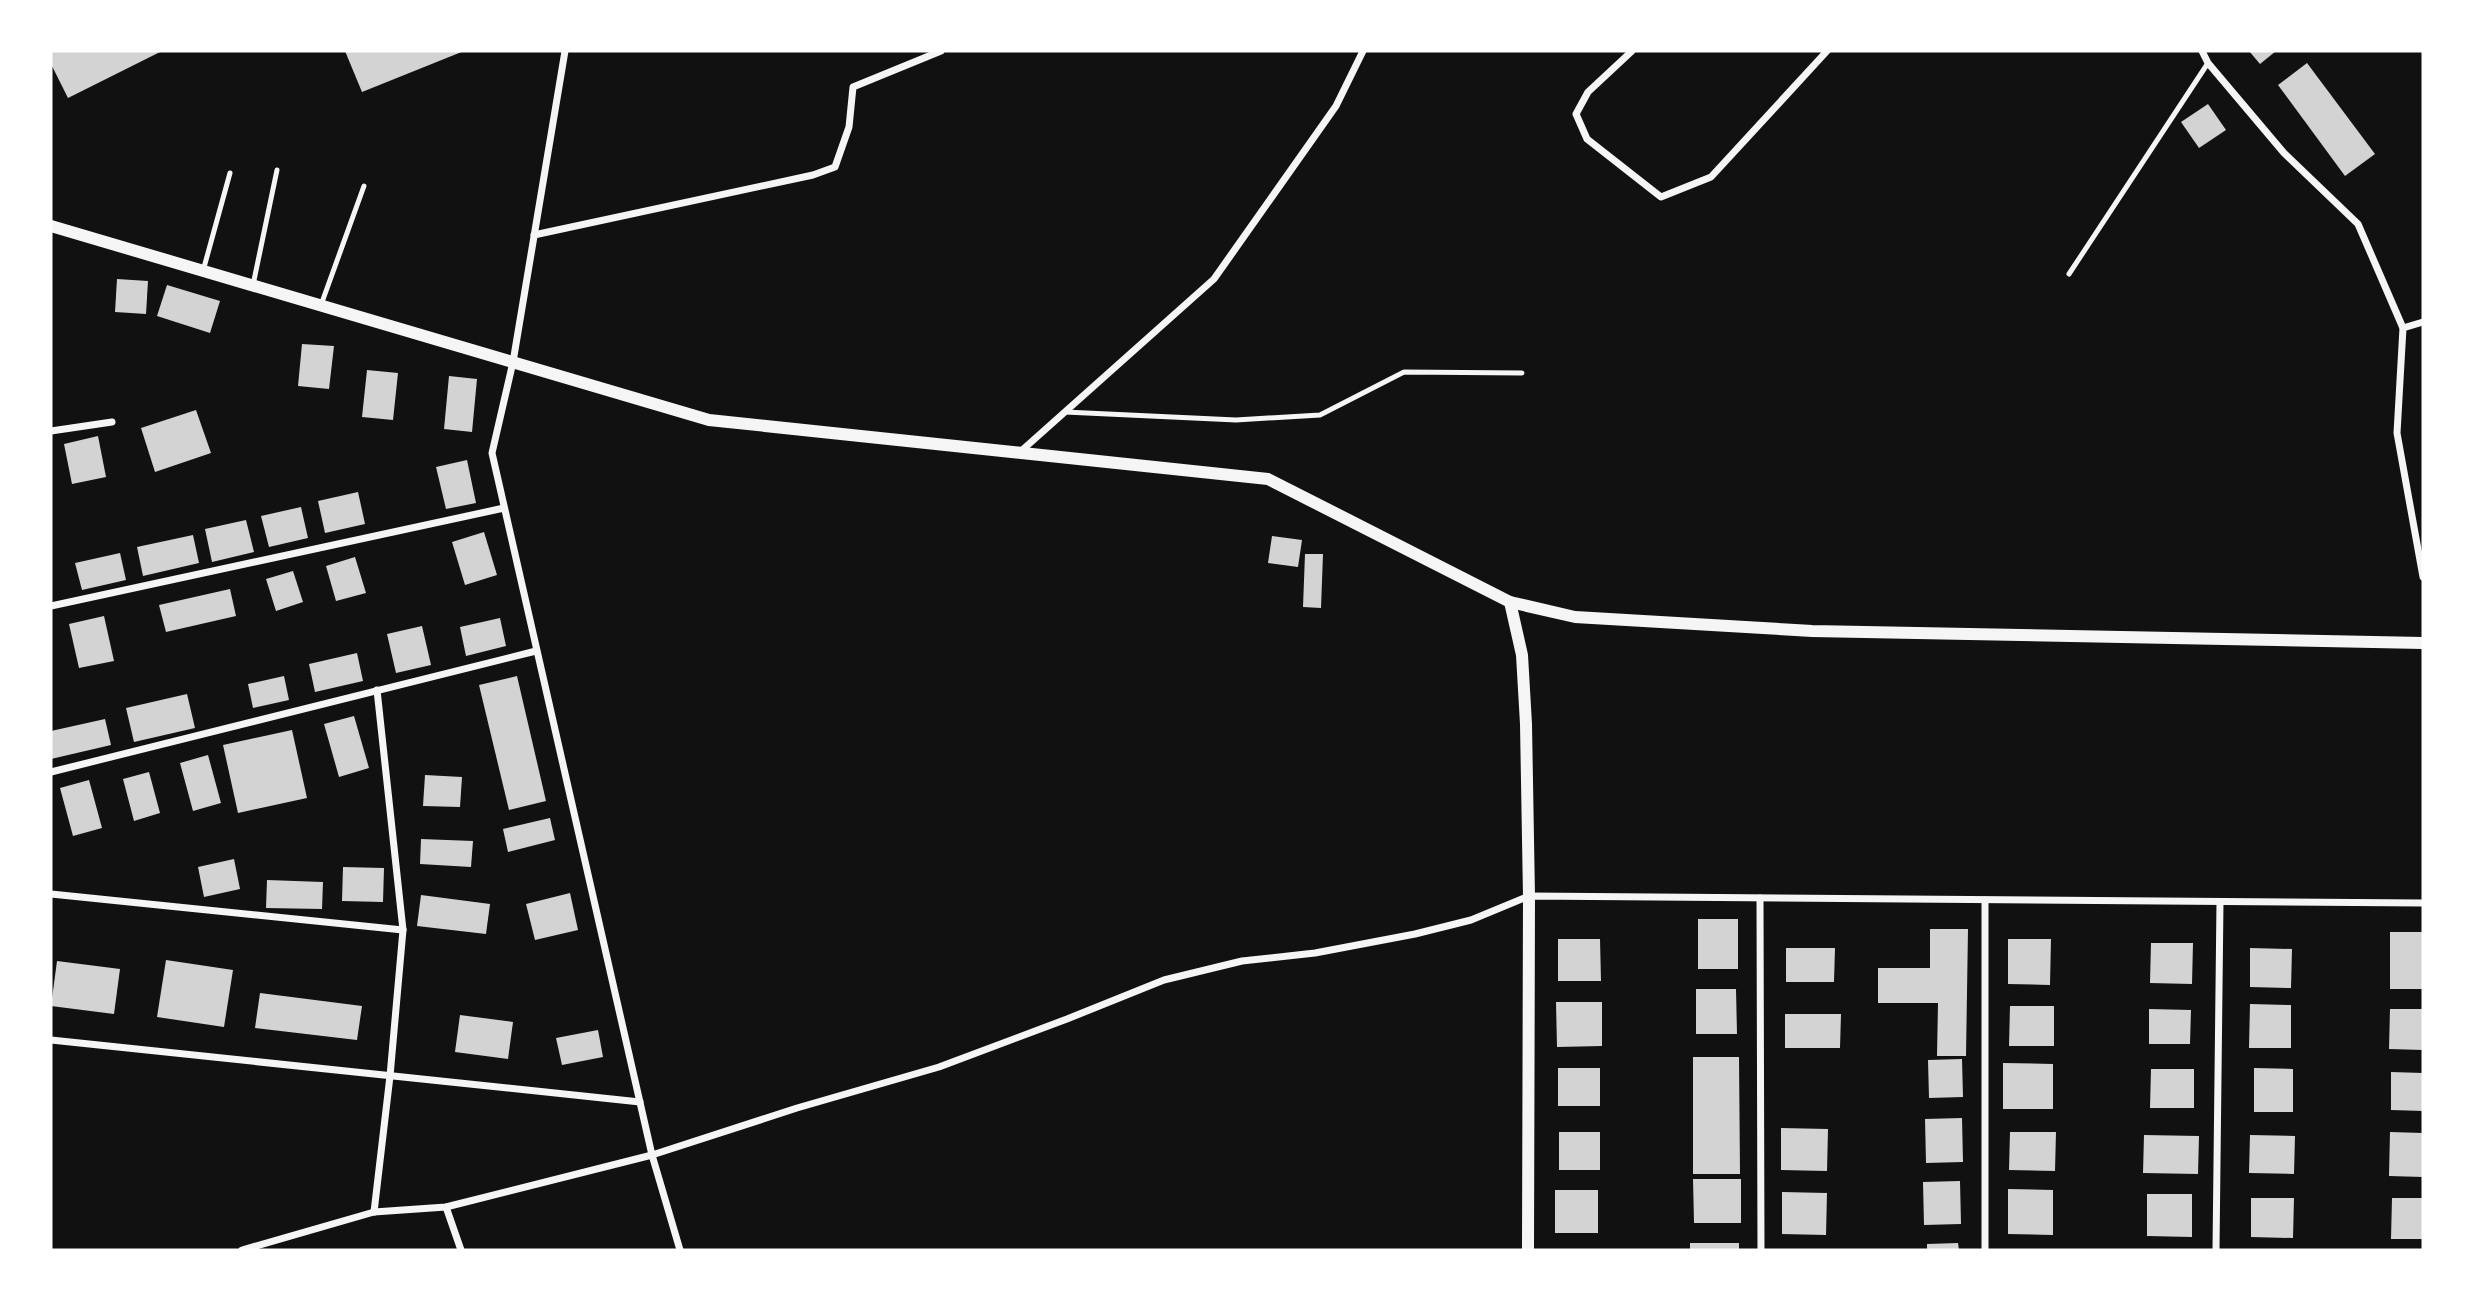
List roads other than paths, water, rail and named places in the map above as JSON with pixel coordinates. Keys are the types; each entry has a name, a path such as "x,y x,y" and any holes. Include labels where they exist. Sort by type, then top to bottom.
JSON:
{"street":[{"path":"565,51 513,362 492,453 652,1155 680,1250"},
{"path":"534,235 813,175 835,167 849,127 853,86 941,51"},
{"path":"1019,453 1214,279 1336,106 1363,51"},
{"path":"1632,51 1588,92 1576,114 1587,139 1661,197 1711,177 1827,51"},
{"path":"2202,51 2208,63 2284,153 2358,224 2403,328 2397,433 2423,577"},
{"path":"51,226 709,420 1268,479 1510,602 1575,617 1812,631 2423,643"},
{"path":"2403,328 2423,322"},
{"path":"51,431 112,422"},
{"path":"51,607 504,508"},
{"path":"1510,602 1522,655 1527,724 1528,1250"},
{"path":"51,772 537,650"},
{"path":"374,1212 403,930 377,690"},
{"path":"51,894 403,930"},
{"path":"242,1250 374,1212 446,1207 652,1155 797,1108 939,1067 1164,980 1242,961 1315,953 1415,934 1471,920 1529,896 2423,904"},
{"path":"1760,898 1761,1250"},
{"path":"1984,1250 1985,900"},
{"path":"2216,1250 2220,902"},
{"path":"51,1040 640,1102"},
{"path":"446,1207 461,1250"}],"lane":[{"path":"2069,274 2208,63"},
{"path":"253,285 277,170"},
{"path":"203,271 230,173"},
{"path":"321,305 363,186"},
{"path":"1065,412 1236,420 1320,415 1404,372 1522,373"}]}
